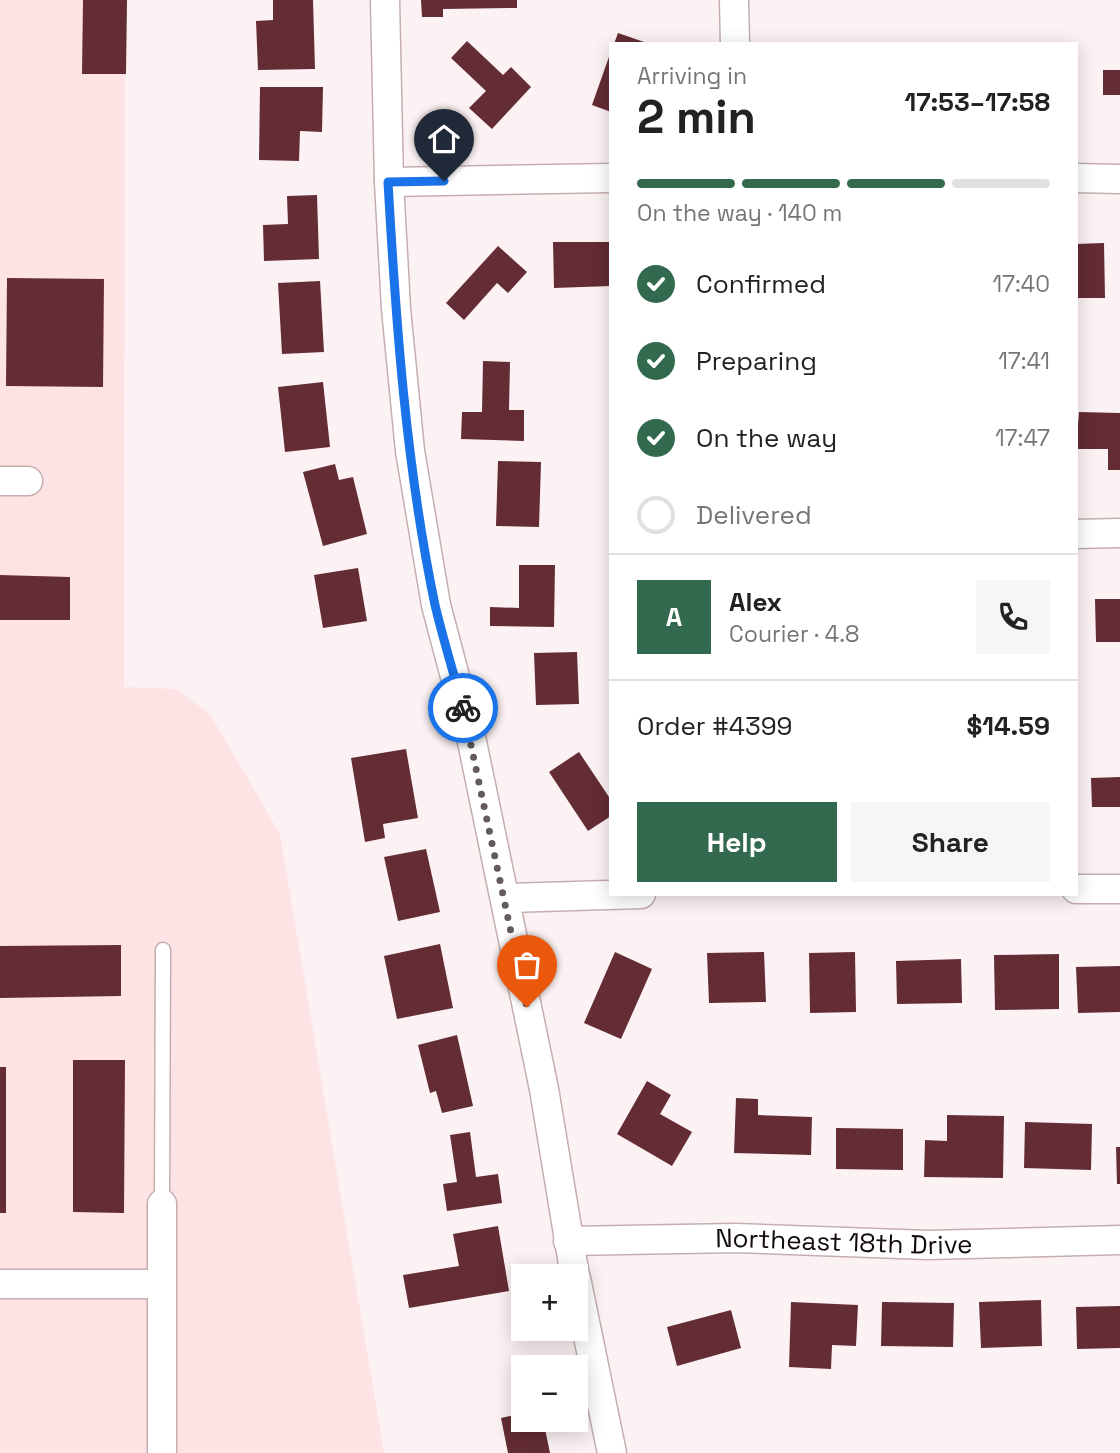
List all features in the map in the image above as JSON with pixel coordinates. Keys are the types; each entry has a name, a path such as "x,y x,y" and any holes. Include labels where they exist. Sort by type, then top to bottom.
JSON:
{"street":[{"path":"385,0 388,182 396,309 410,452 436,605 471,737 544,1089 572,1264"},
{"path":"734,0 735,42"},
{"path":"388,182 609,178"},
{"path":"1078,178 1120,179"},
{"path":"1078,534 1120,533"},
{"path":"1078,889 1120,889"},
{"path":"505,898 609,895"},
{"path":"162,1204 162,1453"},
{"name":"Northeast 18th Drive","path":"568,1241 736,1238 928,1245 1120,1240"},
{"path":"0,1284 161,1284"},
{"path":"588,1339 612,1453"}],"lane":[{"path":"162,1204 163,950"}],"shaded area":[{"path":"0,0 125,0 124,687 176,689 210,714 280,834 384,1453 0,1453"}],"building":[{"path":"83,0 127,0 126,74 82,74"},
{"path":"273,0 313,0 315,69 258,70 256,21 273,20"},
{"path":"421,0 517,0 517,8 443,9 443,17 422,17"},
{"path":"618,33 644,42 615,42"},
{"path":"467,41 503,75 511,67 531,87 492,129 469,108 486,91 451,58"},
{"path":"609,57 609,111 592,105"},
{"path":"1103,70 1120,70 1120,95 1103,95"},
{"path":"260,87 323,87 322,132 300,131 299,161 259,160"},
{"path":"317,195 319,259 264,261 263,225 288,224 287,196"},
{"path":"553,242 609,242 609,286 554,288"},
{"path":"1104,243 1105,298 1078,298 1078,244"},
{"path":"498,246 527,272 508,293 497,283 464,320 446,303"},
{"path":"7,278 104,279 103,387 6,386"},
{"path":"320,281 324,352 282,354 278,283"},
{"path":"483,361 510,362 509,410 524,410 524,441 461,439 462,412 482,412"},
{"path":"323,382 330,447 285,452 278,387"},
{"path":"1079,412 1120,413 1120,470 1108,470 1108,449 1078,449"},
{"path":"498,461 541,462 539,527 496,526"},
{"path":"335,464 339,480 353,477 367,534 323,546 303,472"},
{"path":"519,565 555,565 554,627 490,626 490,607 519,608"},
{"path":"358,568 367,621 323,628 314,575"},
{"path":"0,575 70,577 70,620 0,620"},
{"path":"1095,599 1120,599 1120,642 1096,642"},
{"path":"577,652 579,704 536,705 534,653"},
{"path":"406,749 418,818 383,824 385,838 365,842 351,758"},
{"path":"579,752 609,797 609,817 588,831 549,772"},
{"path":"1120,777 1120,807 1092,807 1091,778"},
{"path":"426,849 440,912 398,921 384,857"},
{"path":"440,944 453,1008 397,1019 384,956"},
{"path":"121,945 121,996 0,998 0,946"},
{"path":"615,952 652,969 621,1039 584,1023"},
{"path":"764,952 766,1002 709,1003 707,953"},
{"path":"855,952 856,1012 810,1013 809,953"},
{"path":"1059,954 1059,1009 995,1010 994,955"},
{"path":"961,959 962,1003 897,1004 896,961"},
{"path":"1120,966 1120,1012 1078,1013 1076,967"},
{"path":"457,1035 473,1106 442,1113 436,1091 430,1093 418,1045"},
{"path":"73,1060 125,1060 124,1213 73,1212"},
{"path":"0,1067 6,1067 6,1213 0,1213"},
{"path":"647,1081 671,1095 660,1114 692,1132 672,1166 617,1134"},
{"path":"736,1098 758,1099 758,1115 812,1117 811,1155 734,1153"},
{"path":"947,1115 1004,1116 1003,1178 924,1177 925,1140 947,1141"},
{"path":"1025,1122 1092,1124 1091,1170 1024,1168"},
{"path":"836,1128 903,1129 903,1170 836,1169"},
{"path":"470,1132 476,1177 498,1174 502,1203 447,1211 443,1184 457,1182 450,1135"},
{"path":"1116,1147 1120,1147 1120,1184 1117,1184"},
{"path":"498,1226 509,1291 409,1308 403,1275 459,1266 453,1234"},
{"path":"1041,1300 1042,1346 981,1348 979,1302"},
{"path":"791,1302 858,1305 856,1346 832,1345 831,1369 789,1367"},
{"path":"882,1302 954,1303 953,1347 881,1346"},
{"path":"1120,1306 1120,1348 1077,1349 1076,1307"},
{"path":"731,1310 741,1348 677,1366 667,1327"},
{"path":"511,1416 511,1432 546,1432 550,1453 508,1453 501,1418"}],"way so far":[{"path":"463,708 527,1007"}],"route":[{"path":"444,181 388,182 396,309 410,452 436,605 463,708"}]}
